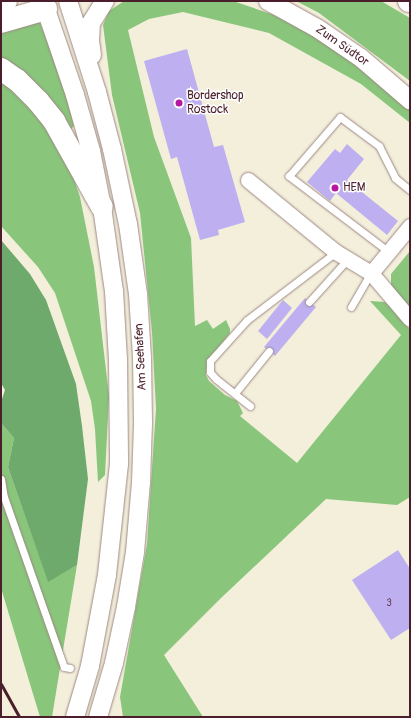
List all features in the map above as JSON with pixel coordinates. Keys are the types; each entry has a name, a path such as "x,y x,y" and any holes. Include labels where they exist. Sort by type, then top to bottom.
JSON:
{"highway":[{"path":"1,2 6,1"},
{"path":"1,22 45,5"},
{"path":"1,69 17,80 38,101 54,121 102,207"}],"street":[{"path":"97,92 90,41 91,23 105,1"},
{"name":"Zum Südtor","path":"268,1 317,28 354,54 410,100"},
{"path":"45,5 73,2"},
{"name":"Am Seehafen","path":"73,2 112,149 128,224 138,294 142,358 143,423 141,488 132,573 114,663 97,717"},
{"name":"Am Seehafen","path":"45,5 83,122 102,207 114,291 118,360 119,457 107,574 90,666 76,717"},
{"path":"248,180 341,256 371,273 410,319"},
{"path":"371,273 410,226"},
{"path":"112,717 114,663"},
{"path":"90,666 97,717"}],"lane":[{"path":"389,252 289,176 340,117 379,146 396,178 410,190"},
{"path":"310,302 341,256"},
{"path":"250,406 210,372 210,361 247,320 341,256"},
{"path":"351,307 371,273"},
{"path":"235,393 269,351"},
{"path":"1,479 4,497 64,667 70,668"}],"green space":[{"path":"124,1 233,1 283,18 343,55 410,110 410,123 361,84 269,33 183,12 149,19 128,30 154,137 191,238 195,326 207,320 213,329 226,320 230,329 230,333 207,362 206,375 209,381 225,395 237,401 243,413 240,416 297,463 401,335 370,301 385,302 397,313 410,330 410,497 397,505 326,499 221,598 164,655 203,717 123,717 120,697 147,544 156,409 152,332 140,213 112,95 103,25 109,11"},
{"path":"296,1 381,1 410,18 410,81 319,13"},
{"path":"35,20 40,23 59,70 74,126 71,129 28,76 1,58 1,30"},
{"path":"1,78 33,105 73,176 80,197 94,267 109,396 105,475 98,482 95,429 91,401 55,293 38,267 1,226"},
{"path":"1,240 30,274 46,300 76,384 82,426 88,479 77,565 48,582 8,467 14,438 1,423 1,402 5,390 1,383"},
{"path":"410,251 410,308 391,285 391,274"},
{"path":"1,423 14,438 8,467 48,581 77,565 52,717 40,717 1,588"}],"building":[{"name":"Bordershop Rostock","path":"187,49 214,147 223,145 245,222 218,230 219,235 200,240 177,157 171,159 144,61"},
{"name":"HEM","path":"347,144 364,159 347,180 398,221 387,235 336,193 330,201 307,182 335,149 340,153"},
{"path":"305,298 316,307 275,356 264,347"},
{"path":"283,300 292,308 267,339 258,331"},
{"path":"398,550 410,569 410,628 391,640 352,580"}],"railway":[{"path":"1,684 19,717"}],"place":[{"name":"Bordershop Rostock","path":"179,103"},
{"name":"HEM","path":"335,188"}]}
